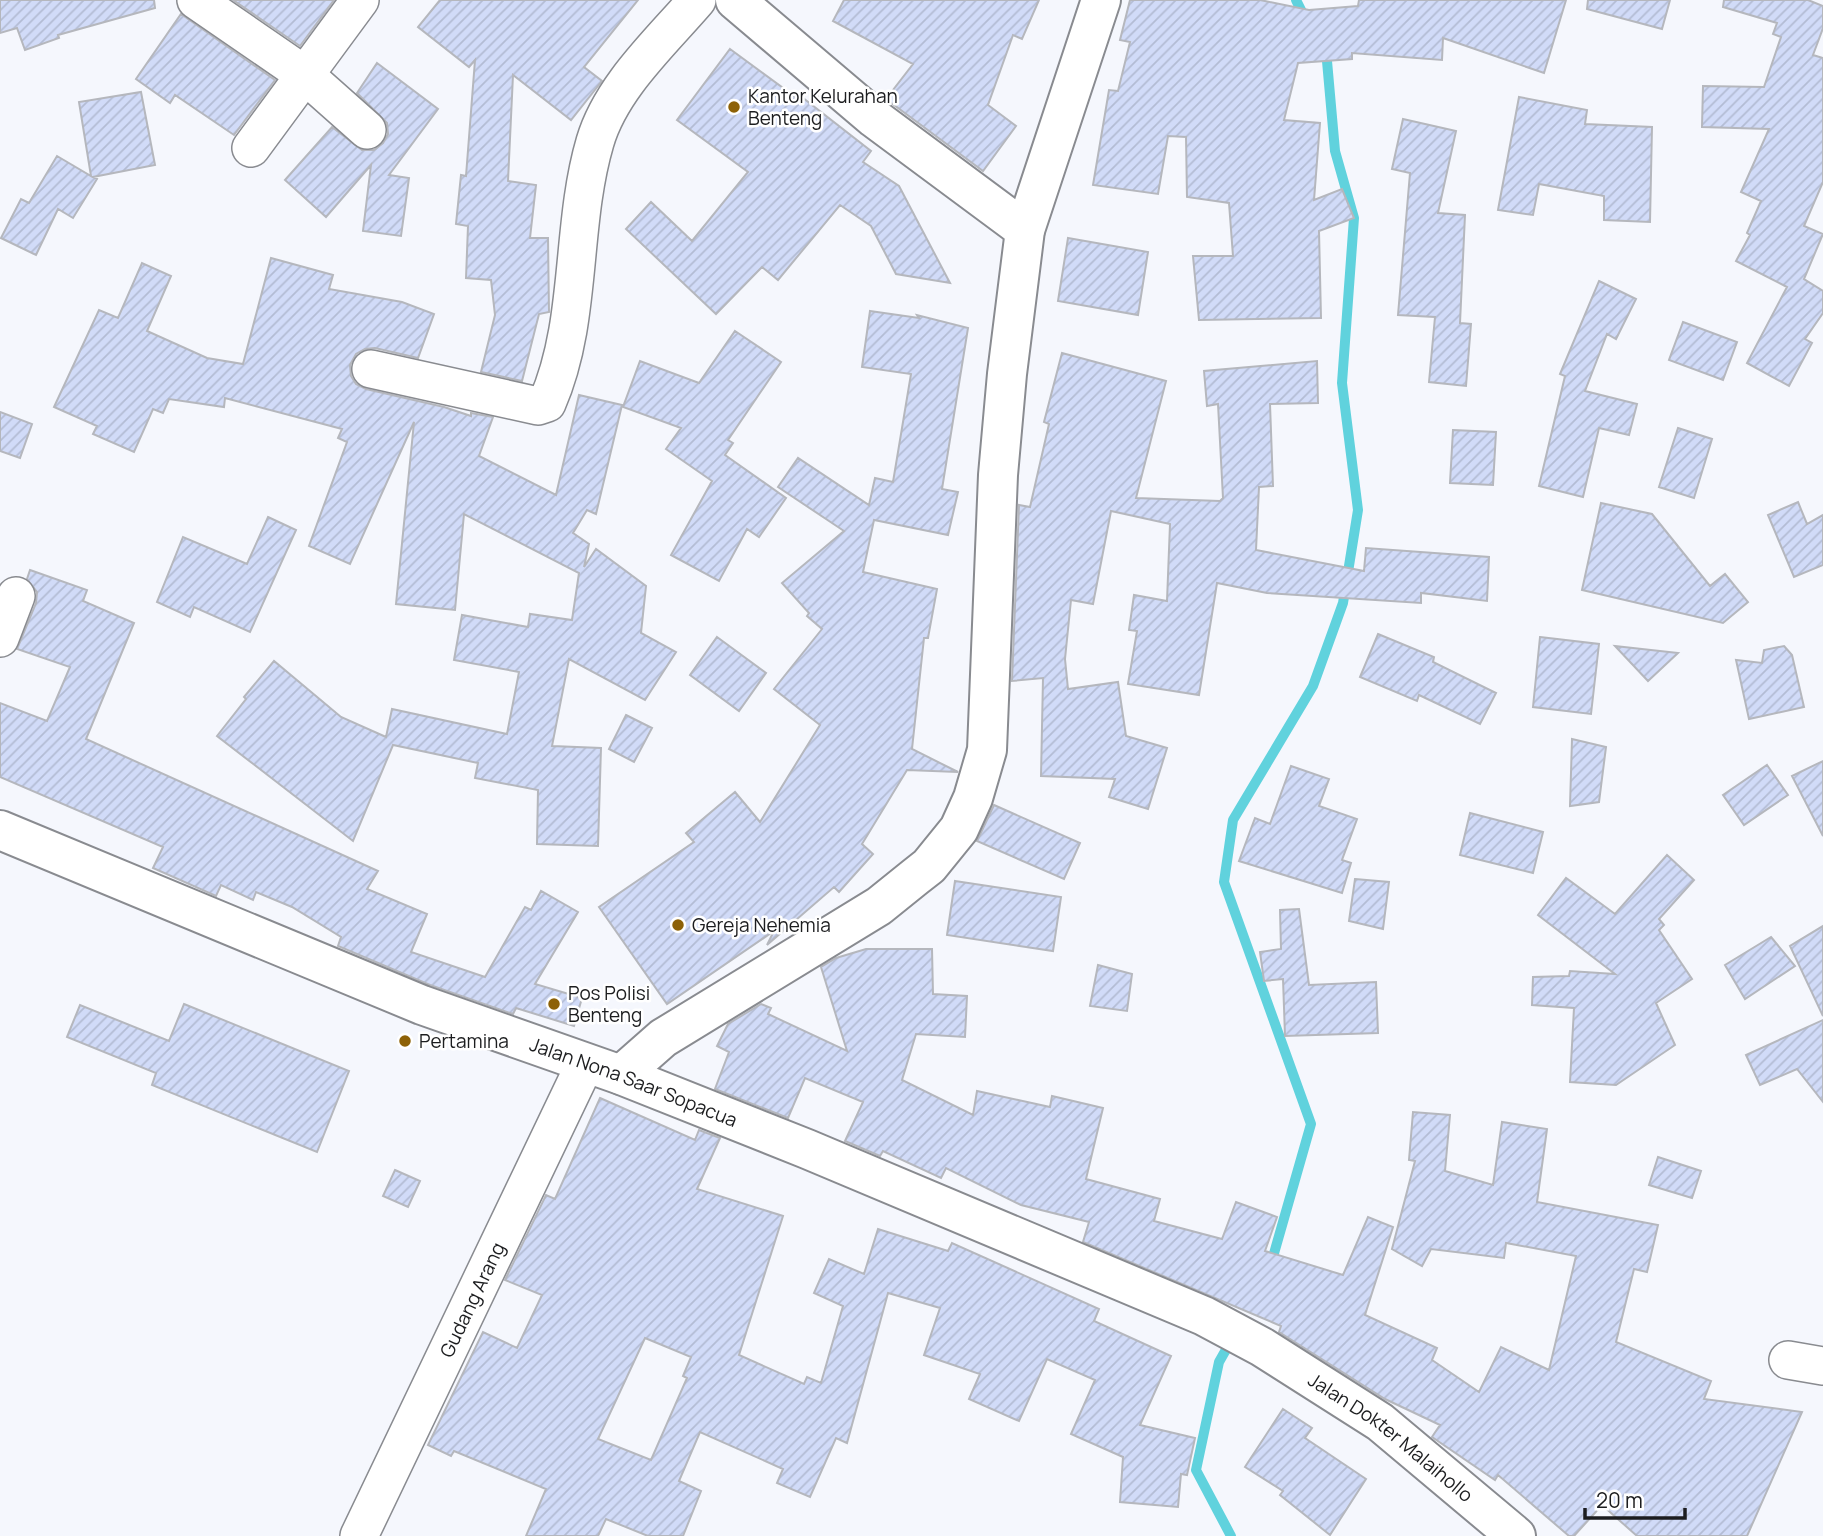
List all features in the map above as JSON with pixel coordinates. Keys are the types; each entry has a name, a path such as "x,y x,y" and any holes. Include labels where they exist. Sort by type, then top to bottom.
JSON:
{"main road":[{"path":"735,0 874,118 1025,230"},
{"path":"603,1069 673,1031 879,906 929,866 959,829 981,778 987,750 998,475 1025,230 1101,0"},
{"name":"Jalan Nona Saar Sopacua","path":"0,830 422,1005 603,1069 807,1149 1013,1237 1114,1276 1204,1316 1262,1347"},
{"name":"Jalan Dokter Malaihollo","path":"1262,1347 1380,1422 1516,1536"}],"street":[{"path":"196,0 304,75 367,130"},
{"path":"251,149 360,0"},
{"path":"370,369 538,406 547,402 565,354 581,208 596,140 620,92 697,0"},
{"path":"0,638 16,596"},
{"name":"Gudang Arang","path":"359,1536 603,1069"}],"building":[{"path":"0,0 154,0 155,8 58,35 59,38 25,50 17,28 0,33"},
{"path":"233,0 334,0 300,46"},
{"path":"440,0 638,0 584,67 602,81 571,120 513,75 508,181 536,185 530,238 548,238 549,312 539,314 522,381 481,372 495,315 491,280 466,278 468,226 456,224 461,175 466,176 475,60 469,67 418,27"},
{"path":"844,0 1039,0 1022,39 1013,35 988,105 1016,126 983,171 886,99 913,64 833,21"},
{"path":"1130,0 1260,0 1309,10 1358,6 1359,0 1566,0 1544,73 1443,38 1442,60 1352,53 1352,59 1298,63 1284,120 1320,123 1314,200 1342,189 1354,218 1319,231 1321,318 1199,320 1193,256 1233,256 1229,203 1187,197 1186,137 1168,136 1158,194 1093,185 1109,90 1118,91 1130,42 1120,40"},
{"path":"1588,0 1670,0 1662,29 1587,9"},
{"path":"1724,0 1808,0 1823,6 1823,28 1813,55 1823,58 1823,182 1804,226 1823,234 1804,279 1823,291 1823,313 1805,339 1812,343 1789,386 1747,363 1787,287 1736,261 1750,235 1747,233 1761,201 1741,192 1769,129 1702,127 1703,86 1764,87 1781,37 1773,34 1777,23 1723,7"},
{"path":"181,14 275,80 234,135 175,95 170,103 136,79"},
{"path":"730,49 801,101 803,98 871,151 863,162 899,186 950,283 896,274 871,226 840,205 778,280 762,267 716,314 626,229 651,202 692,241 748,172 677,120"},
{"path":"377,63 438,109 389,175 409,178 401,236 363,231 371,165 326,217 285,180 332,127 362,150 374,150 383,143 388,134 387,123 357,93"},
{"path":"141,92 155,165 93,177 97,179 73,218 58,209 36,255 1,238 21,199 29,203 57,156 91,176 79,102"},
{"path":"1519,97 1587,110 1585,124 1652,127 1650,222 1604,220 1604,196 1539,184 1533,215 1498,210"},
{"path":"1403,119 1456,131 1438,213 1465,215 1460,323 1471,324 1466,386 1429,382 1435,317 1398,315 1410,173 1392,169"},
{"path":"1068,238 1148,252 1138,315 1058,301"},
{"path":"271,258 333,275 329,289 402,302 434,314 418,358 375,348 356,354 350,365 351,376 356,384 366,389 471,416 471,413 493,417 479,456 556,495 579,395 622,405 596,514 587,510 573,533 589,544 584,567 596,549 646,586 641,633 676,652 645,700 569,659 552,746 601,748 598,846 537,844 538,790 475,778 478,763 393,745 353,841 217,736 246,699 244,697 274,661 341,717 386,737 392,709 507,734 519,672 454,660 462,615 528,627 530,614 572,620 579,573 464,514 455,610 396,604 414,422 350,564 309,546 347,442 338,438 342,429 225,398 224,407 169,399 163,413 153,409 134,452 93,434 97,426 54,407 99,310 118,318 142,263 171,276 147,331 207,358 243,364"},
{"path":"1599,281 1636,299 1616,339 1607,334 1585,391 1637,404 1629,435 1599,428 1583,497 1539,486 1565,376 1560,374"},
{"path":"870,311 919,318 917,315 968,328 942,489 958,492 948,535 874,520 863,572 937,589 928,638 924,638 912,749 958,772 907,770 862,844 873,854 839,892 834,887 767,945 774,931 667,1004 599,907 694,842 686,833 735,792 760,822 820,725 774,689 822,629 807,616 809,613 782,583 844,531 778,487 798,458 869,505 875,478 893,482 911,374 862,367"},
{"path":"1683,322 1737,342 1723,380 1669,360"},
{"path":"735,331 781,362 728,440 733,443 725,455 786,498 759,537 747,529 719,581 671,555 712,481 666,449 681,428 623,407 640,361 699,383"},
{"path":"1062,353 1166,381 1136,498 1220,501 1223,498 1218,404 1207,406 1204,371 1317,361 1318,403 1270,404 1273,486 1259,487 1256,550 1364,571 1366,548 1489,557 1487,601 1421,593 1421,603 1267,593 1217,583 1199,695 1128,684 1137,631 1129,630 1134,595 1167,601 1170,524 1111,511 1093,604 1071,600 1065,659 1068,689 1118,682 1126,736 1167,748 1148,809 1109,797 1115,779 1041,776 1043,678 1012,681 1019,505 1030,507 1049,424 1044,422"},
{"path":"0,412 32,424 20,458 0,451"},
{"path":"1678,428 1712,439 1694,498 1659,487"},
{"path":"1453,430 1496,432 1493,485 1450,483"},
{"path":"1798,502 1807,524 1823,515 1823,565 1794,577 1768,515"},
{"path":"1601,503 1652,514 1710,586 1725,574 1748,602 1723,623 1582,590"},
{"path":"268,517 296,530 250,632 194,607 190,617 157,602 183,537 247,564"},
{"path":"30,570 87,590 83,601 134,623 86,739 378,871 367,889 427,914 411,952 485,977 525,907 531,910 541,891 578,912 535,984 582,998 574,1026 516,1008 513,1014 430,985 338,946 341,937 292,907 256,892 253,900 221,885 216,896 153,868 163,847 0,777 0,703 47,721 70,667 17,649 36,603 37,592 27,579"},
{"path":"1378,634 1434,657 1433,662 1496,693 1480,724 1419,695 1417,701 1360,677"},
{"path":"717,637 766,673 739,711 690,675"},
{"path":"1540,637 1599,644 1591,714 1533,707"},
{"path":"1615,646 1678,653 1648,681"},
{"path":"1784,646 1792,655 1804,707 1749,719 1736,660 1762,663 1764,650"},
{"path":"626,715 652,728 634,762 609,749"},
{"path":"1572,739 1606,747 1599,802 1570,806"},
{"path":"1823,761 1823,836 1792,776"},
{"path":"1767,765 1788,795 1744,825 1723,795"},
{"path":"1291,766 1329,779 1319,806 1357,819 1342,860 1351,863 1342,893 1239,861 1255,818 1270,824"},
{"path":"994,805 1080,843 1064,879 977,841"},
{"path":"1470,813 1543,832 1533,873 1460,855"},
{"path":"1667,855 1694,880 1659,919 1664,925 1659,930 1692,979 1656,1003 1675,1045 1616,1085 1570,1082 1574,1008 1532,1005 1533,977 1569,976 1570,971 1615,974 1538,915 1566,878 1615,914"},
{"path":"1355,879 1389,882 1383,929 1349,921"},
{"path":"955,881 1061,897 1053,951 947,935"},
{"path":"1299,909 1309,985 1376,982 1378,1033 1285,1036 1283,979 1264,981 1260,952 1281,949 1280,910"},
{"path":"1823,926 1823,1016 1790,946"},
{"path":"1771,937 1795,966 1745,999 1725,965"},
{"path":"866,949 932,949 933,994 967,996 965,1037 916,1034 902,1080 973,1115 977,1091 1050,1107 1052,1096 1103,1108 1086,1179 1160,1199 1154,1221 1222,1239 1236,1202 1277,1217 1265,1251 1343,1275 1368,1217 1393,1227 1365,1315 1437,1348 1432,1360 1479,1392 1501,1347 1549,1370 1576,1256 1506,1243 1504,1258 1431,1249 1422,1266 1392,1249 1415,1161 1409,1160 1413,1112 1450,1115 1445,1171 1493,1185 1502,1122 1547,1129 1537,1202 1658,1225 1647,1272 1634,1269 1616,1342 1711,1381 1704,1399 1802,1412 1747,1536 1637,1536 1602,1505 1574,1536 1569,1536 1498,1475 1495,1480 1432,1437 1440,1425 1385,1399 1279,1332 1281,1326 1083,1242 1089,1222 1021,1205 946,1168 941,1178 883,1151 880,1156 845,1141 863,1102 805,1078 788,1118 715,1089 729,1052 717,1046 728,1024 761,1004 771,1008 768,1014 847,1051 821,967 836,958"},
{"path":"1098,965 1132,974 1127,1011 1090,1006"},
{"path":"184,1004 349,1071 317,1152 152,1085 156,1073 67,1037 80,1005 169,1041"},
{"path":"1823,1020 1823,1102 1797,1069 1760,1085 1746,1055"},
{"path":"600,1098 695,1140 699,1130 720,1138 697,1189 783,1216 739,1355 804,1384 807,1377 821,1383 843,1306 814,1293 829,1259 864,1274 878,1229 948,1251 952,1243 1099,1309 1094,1321 1171,1356 1140,1425 1195,1438 1187,1475 1181,1474 1178,1507 1120,1502 1123,1457 1071,1434 1095,1380 1047,1359 1019,1421 969,1399 980,1374 924,1355 940,1308 888,1293 847,1443 836,1438 810,1497 777,1483 783,1469 700,1432 679,1481 701,1491 683,1536 648,1536 606,1519 598,1536 526,1536 546,1489 454,1451 451,1456 428,1445 483,1332 517,1348 542,1295 505,1280 546,1195 555,1199","holes":["645,1338 691,1357 683,1376 687,1378 651,1460 598,1439"]},
{"path":"1658,1157 1701,1171 1692,1198 1649,1185"},
{"path":"395,1170 420,1181 408,1207 383,1196"},
{"path":"1283,1409 1312,1428 1305,1438 1366,1479 1330,1535 1280,1495 1283,1491 1245,1467"}],"waterway":[{"path":"1296,0 1305,18"},
{"path":"1271,1264 1311,1124 1224,882 1233,820 1313,686 1343,603 1358,510 1342,383 1354,218 1335,151 1327,61 1322,50"},
{"path":"1231,1536 1196,1470 1219,1362 1232,1339"}],"place":[{"name":"Kantor Kelurahan Benteng","path":"734,107"},
{"name":"Gereja Nehemia","path":"678,925"},
{"name":"Pos Polisi Benteng","path":"554,1004"},
{"name":"Pertamina","path":"405,1041"}]}
